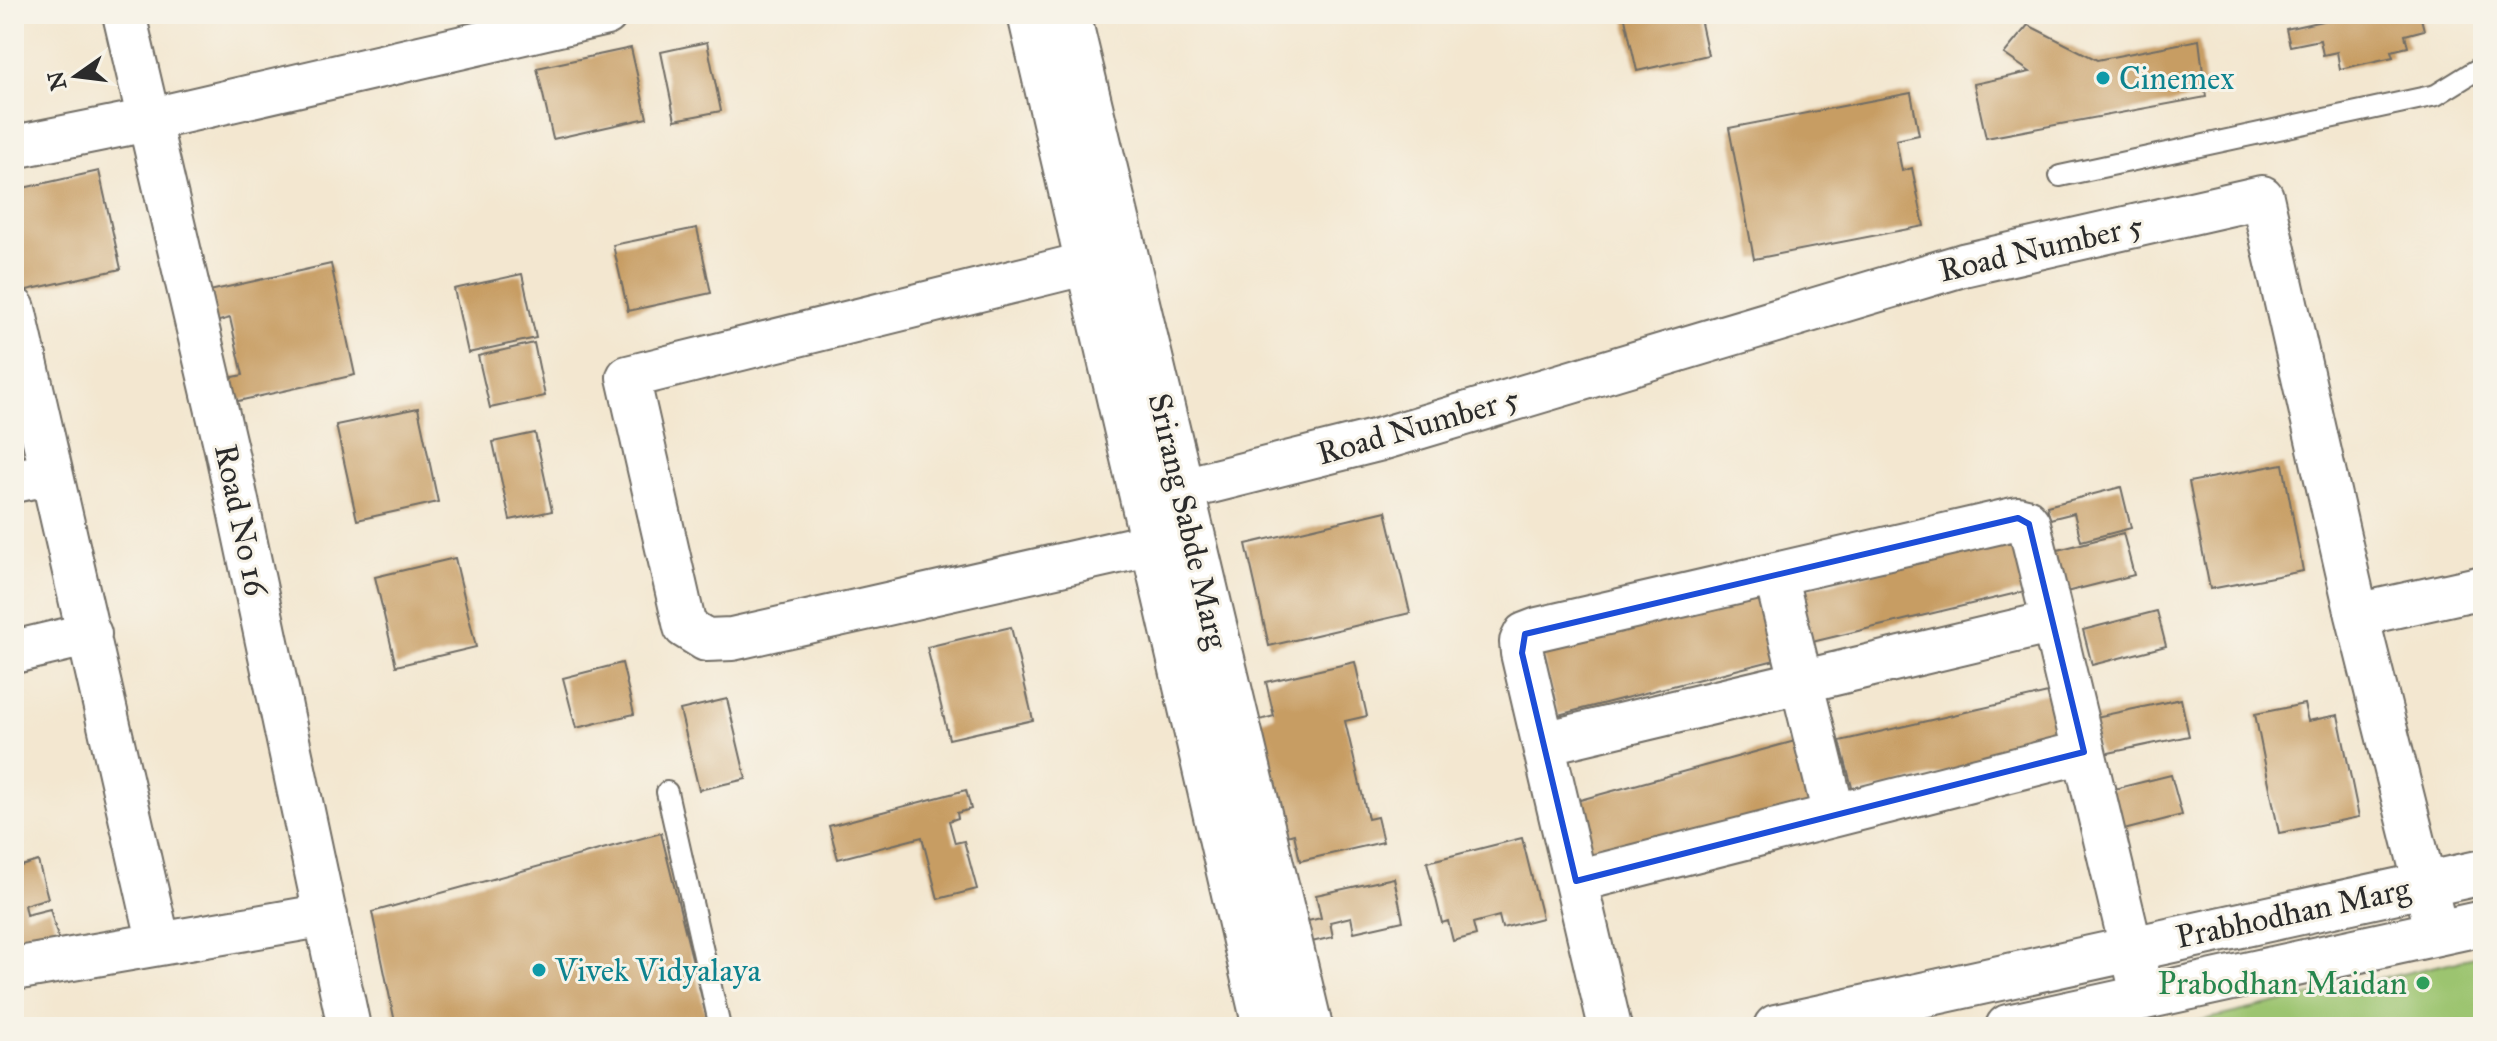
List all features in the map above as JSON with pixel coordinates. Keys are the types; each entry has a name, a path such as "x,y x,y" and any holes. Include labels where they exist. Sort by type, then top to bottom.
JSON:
{"street":[{"name":"Road No 16","path":"124,14 226,449 349,1027"},
{"path":"14,147 148,120 606,14"},
{"name":"Srirang Sabde Marg","path":"1030,14 1088,263 1162,494 1310,1027"},
{"name":"Srirang Sabde Marg","path":"1068,14 1162,494 1153,544 1265,1027"},
{"name":"Road Number 5","path":"1162,494 1378,440 1963,265 2262,197 2357,615 2437,933"},
{"path":"1088,263 628,377 685,627 706,640 732,639 1153,544"},
{"path":"14,309 32,478 90,634 159,944"},
{"path":"1610,1027 1522,653 1521,642 1525,634 2023,518 2029,524 2143,998"},
{"path":"1775,574 1834,815"},
{"path":"2357,615 2483,587"},
{"path":"1544,743 2053,622"},
{"path":"14,652 90,634"},
{"path":"1576,881 2084,752"},
{"name":"Prabhodhan Marg","path":"1776,1027 2483,872"},
{"path":"14,969 326,915"},
{"path":"2008,1027 2483,923"},
{"path":"1984,982 1994,1027"}],"lane":[{"path":"2060,176 2436,95 2483,66"},
{"path":"667,792 720,1027"}],"highlighted area":[{"path":"2018,518 2029,524 2084,752 1576,881 1522,653 1525,634"}],"green space":[{"name":"Prabodhan Maidan","path":"2483,955 2483,1027 2174,1027"}],"building":[{"path":"1624,14 1699,14 1708,55 1637,71"},
{"path":"2354,14 2420,14 2424,30 2405,35 2408,47 2391,51 2393,57 2340,69 2337,52 2323,55 2320,40 2290,46 2286,29"},
{"name":"Cinemex","path":"2028,25 2097,60 2199,40 2206,97 1986,138 1974,84 2030,72 2004,54"},
{"path":"707,42 721,111 675,120 661,52"},
{"path":"631,48 647,118 553,139 537,68"},
{"path":"1911,93 1919,135 1896,140 1902,171 1912,168 1924,226 1754,259 1729,128"},
{"path":"99,171 121,269 18,292 14,275 14,190"},
{"path":"697,228 711,293 628,311 613,245"},
{"path":"331,264 355,375 229,403 224,379 243,375 230,318 212,323 205,292"},
{"path":"522,274 536,338 468,353 454,289"},
{"path":"534,343 545,396 490,408 478,356"},
{"path":"418,408 438,502 357,520 336,425"},
{"path":"535,433 552,511 510,520 493,442"},
{"path":"2283,464 2303,571 2210,589 2189,482"},
{"path":"2121,487 2131,528 2081,541 2074,513 2050,519 2047,506"},
{"path":"1386,511 1410,613 1269,646 1246,544"},
{"path":"2123,533 2134,575 2050,596 2039,555"},
{"path":"2024,537 2038,588 1812,642 1800,590"},
{"path":"455,558 476,647 396,666 375,577"},
{"path":"1760,586 1779,659 1558,715 1539,642"},
{"path":"2157,611 2166,646 2092,665 2083,630"},
{"path":"1011,627 1033,720 949,739 927,647"},
{"path":"1355,662 1367,716 1345,721 1368,819 1377,817 1383,842 1300,861 1294,834 1283,837 1256,721 1274,716 1266,682"},
{"path":"622,663 634,714 576,728 563,678"},
{"path":"2061,690 2074,742 1854,795 1840,741"},
{"path":"727,699 746,779 699,790 680,710"},
{"path":"2181,699 2189,736 2099,755 2091,718"},
{"path":"2304,704 2308,721 2338,715 2359,817 2279,833 2255,714"},
{"path":"1795,741 1813,807 1587,870 1569,803"},
{"path":"2171,775 2182,815 2116,832 2106,791"},
{"path":"966,790 971,809 957,813 958,818 949,821 955,843 964,841 977,889 938,899 922,837 838,859 829,826"},
{"name":"Vivek Vidyalaya","path":"661,833 709,1027 396,1027 372,912"},
{"path":"1522,838 1542,918 1502,928 1499,916 1473,923 1476,935 1453,941 1448,921 1442,923 1427,862"},
{"path":"38,861 48,898 24,905 26,915 50,909 62,952 14,965 14,868"},
{"path":"1394,878 1403,921 1354,932 1351,917 1330,922 1333,937 1303,944 1299,923 1321,918 1316,895"}],"place":[{"name":"Cinemex","path":"2103,78"},
{"name":"Vivek Vidyalaya","path":"539,970"},
{"name":"Prabodhan Maidan","path":"2423,983"}]}
